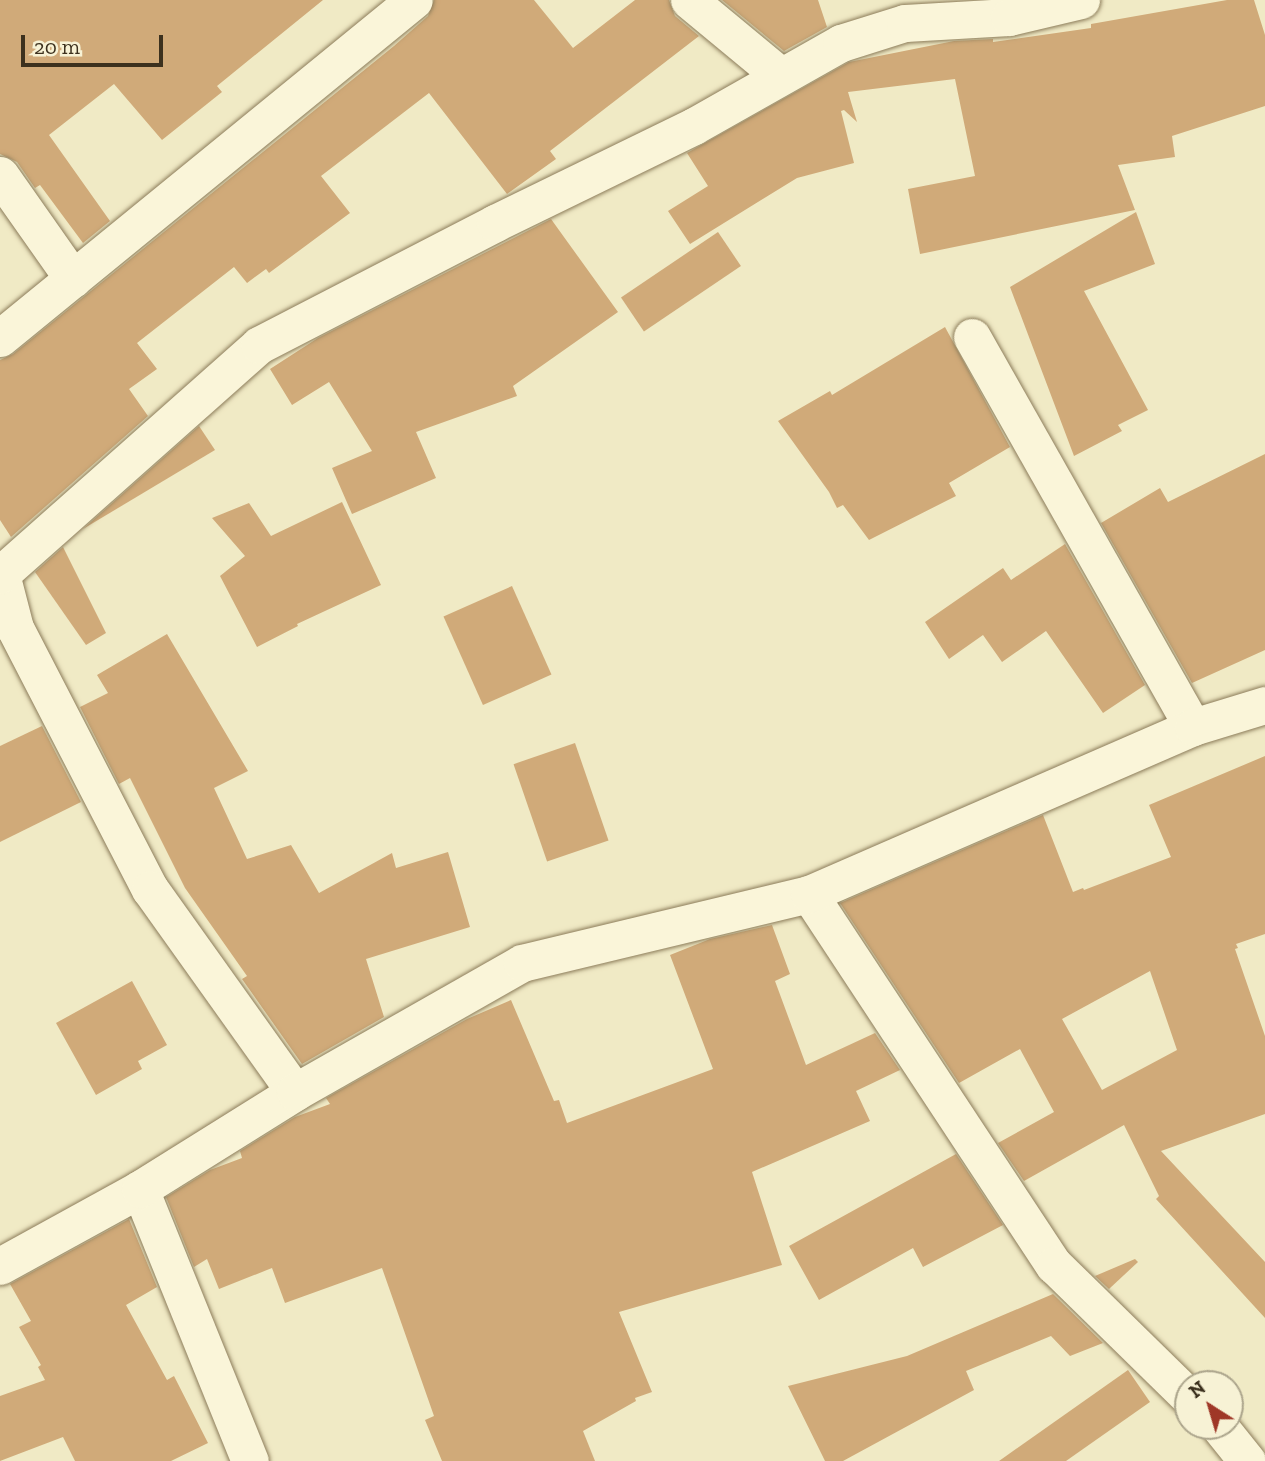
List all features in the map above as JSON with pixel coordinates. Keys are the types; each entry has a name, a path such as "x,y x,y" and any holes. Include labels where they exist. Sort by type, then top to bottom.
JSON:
{"street":[{"path":"0,338 414,0"},
{"path":"689,0 781,76"},
{"path":"295,1092 150,889 15,628 1,573 259,345 495,223 694,126 841,43 905,23 1009,17 1081,0"},
{"path":"0,174 73,279"},
{"path":"972,337 1193,727"},
{"path":"0,1266 141,1189 295,1092 522,963 810,894 1193,727 1265,705"},
{"path":"810,894 1054,1265 1174,1382"},
{"path":"141,1189 250,1461"},
{"path":"1230,1440 1247,1461"}],"building":[{"path":"0,0 323,0 217,86 222,92 162,140 114,84 49,135 110,221 83,243 40,185 35,188 17,162 0,154"},
{"path":"434,0 534,0 573,48 635,0 669,0 675,16 699,36 550,151 556,159 507,194 429,93 321,176 350,213 269,273 266,269 247,283 234,267 137,343 157,369 129,389 148,416 11,537 0,520 0,360 13,354 394,46 428,16"},
{"path":"722,0 818,0 827,27 784,51"},
{"path":"1227,0 1254,0 1265,35 1265,106 1172,136 1175,157 1118,165 1135,210 920,254 908,189 975,176 955,79 848,92 857,122 844,110 841,111 854,163 797,178 690,244 668,211 708,186 687,153 849,62 954,41 993,39 993,42 1091,28 1091,24"},
{"path":"1136,212 1155,264 1084,291 1148,410 1118,425 1122,431 1074,456 1010,287"},
{"path":"551,219 618,312 513,386 517,396 416,432 436,478 352,514 332,468 372,451 329,382 292,405 270,369 318,338"},
{"path":"718,232 741,266 644,331 621,297"},
{"path":"945,327 1010,447 949,483 956,496 869,540 843,505 837,508 829,492 778,421 830,391 832,395"},
{"path":"199,426 215,450 83,529"},
{"path":"1265,454 1265,650 1192,683 1101,523 1160,488 1168,502"},
{"path":"342,502 381,585 297,624 298,626 257,647 220,576 245,556 212,518 249,503 271,536"},
{"path":"1065,544 1145,685 1103,713 1046,631 1002,662 983,635 949,659 925,622 1003,568 1011,580"},
{"path":"63,547 106,633 86,645 35,572"},
{"path":"512,586 551,675 483,705 443,617"},
{"path":"167,634 248,771 214,788 247,859 291,845 319,893 392,853 396,868 448,852 470,927 366,959 384,1017 302,1064 242,979 247,976 185,888 130,778 119,784 80,707 108,693 97,675"},
{"path":"42,726 81,802 0,842 0,746"},
{"path":"575,743 609,840 547,862 514,764"},
{"path":"1265,756 1265,934 1236,944 1238,948 1235,949 1265,1036 1265,1114 1161,1151 1265,1262 1265,1318 1156,1199 1159,1196 1124,1125 1024,1181 998,1143 1054,1112 1020,1049 959,1083 840,903 1043,815 1073,892 1083,888 1084,890 1171,857 1149,805","holes":["1150,971 1177,1050 1102,1090 1062,1019"]},
{"path":"772,925 790,974 775,981 806,1065 875,1033 900,1070 856,1091 870,1121 752,1172 782,1265 619,1312 652,1392 635,1398 636,1401 583,1431 595,1461 442,1461 425,1420 434,1416 382,1268 285,1303 272,1268 219,1289 207,1259 194,1267 166,1197 210,1170 242,1158 240,1151 295,1117 330,1104 326,1098 467,1019 511,1000 554,1101 559,1100 567,1123 713,1069 670,955 710,939"},
{"path":"132,981 167,1045 138,1061 142,1069 96,1095 56,1023"},
{"path":"956,1154 1003,1225 923,1267 913,1248 819,1300 789,1246"},
{"path":"129,1219 157,1287 126,1305 167,1380 174,1376 208,1443 171,1461 75,1461 63,1437 0,1461 0,1396 45,1380 38,1367 41,1365 19,1327 31,1321 10,1284"},
{"path":"1135,1259 1138,1262 1109,1289 1095,1276"},
{"path":"1053,1294 1103,1343 1070,1356 1051,1336 966,1371 974,1390 843,1461 825,1461 788,1386 907,1356"},
{"path":"1128,1370 1150,1402 1066,1461 999,1461"}]}
